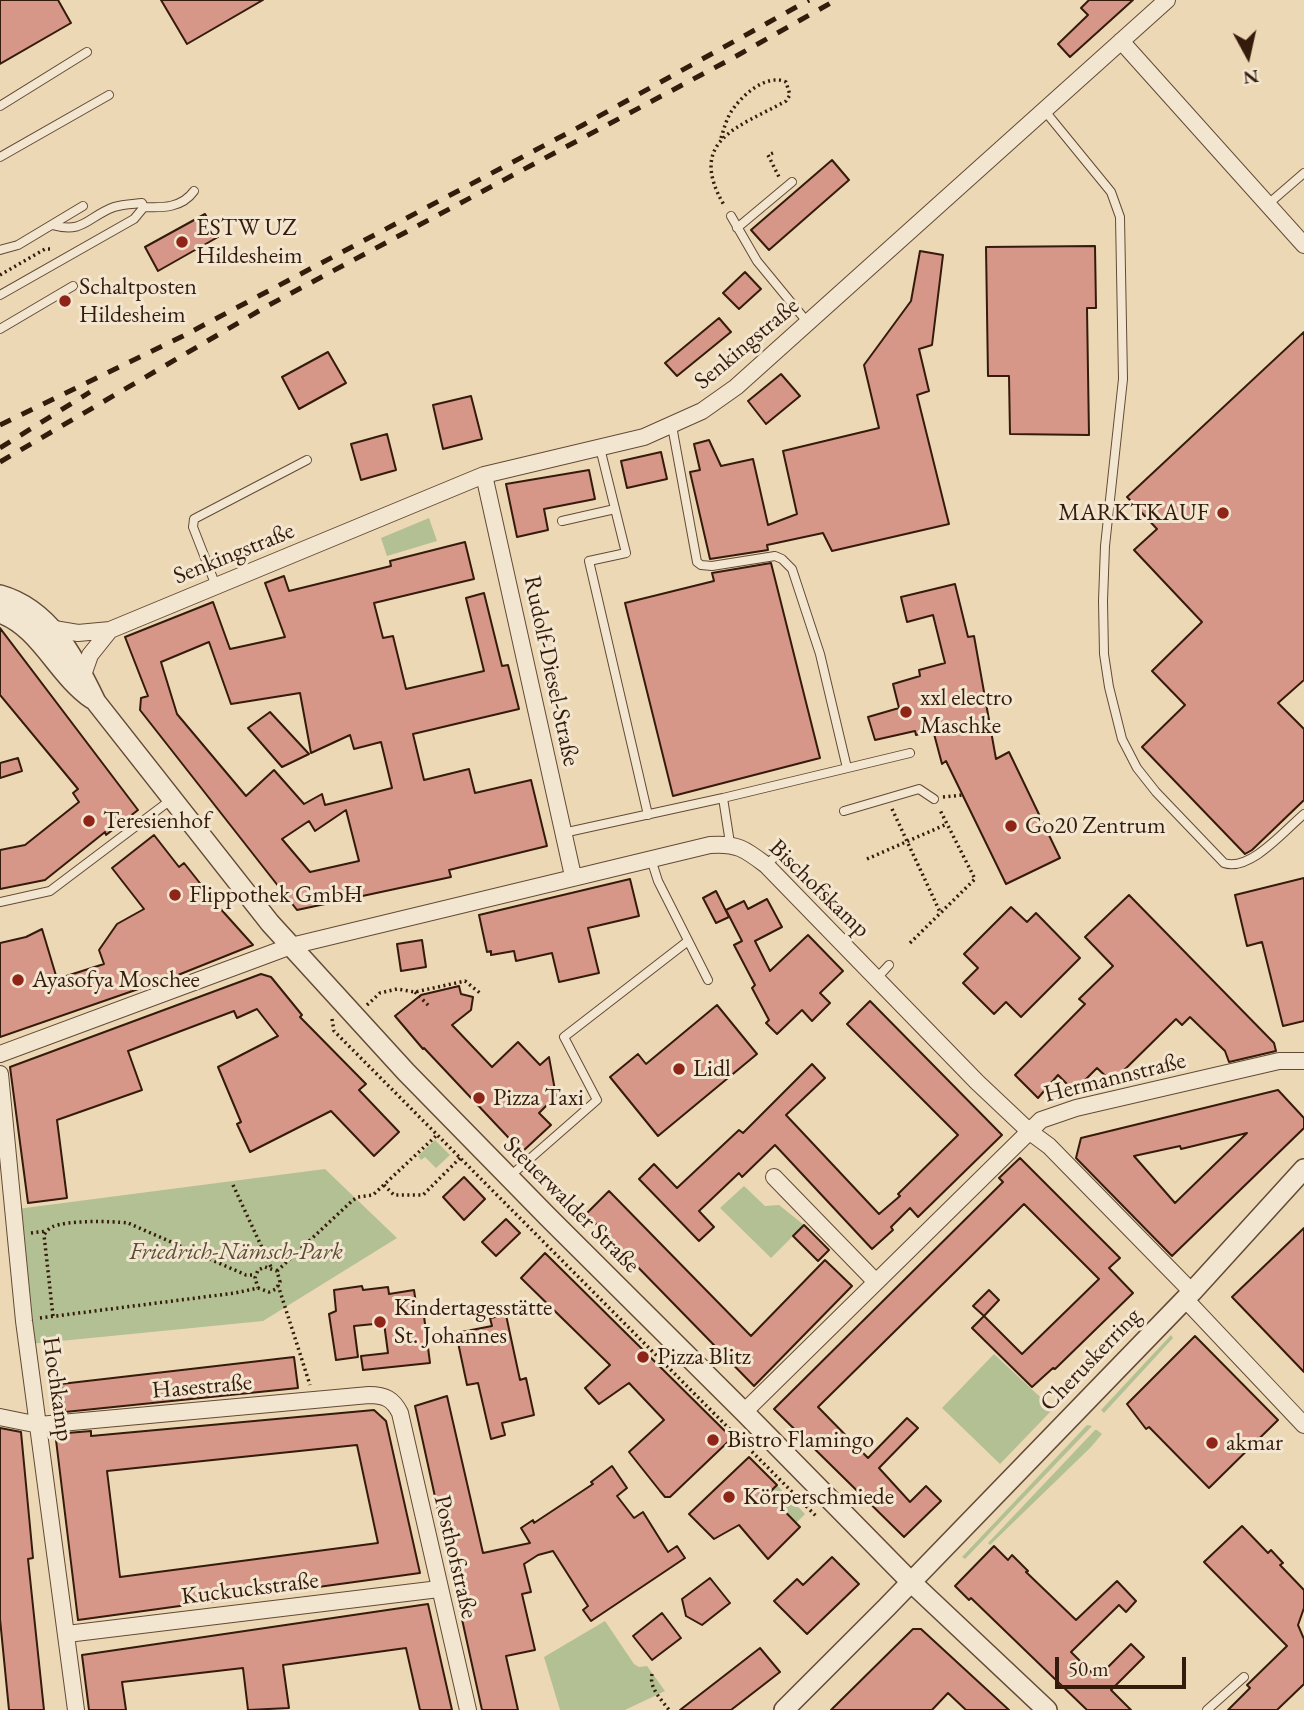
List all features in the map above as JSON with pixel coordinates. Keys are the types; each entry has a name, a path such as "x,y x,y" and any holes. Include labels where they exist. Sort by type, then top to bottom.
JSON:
{"street":[{"name":"Senkingstraße","path":"54,629 78,633 110,630 484,475 644,437 702,411 736,387 1167,0"},
{"path":"1121,41 1304,245"},
{"name":"Rudolf-Diesel-Straße","path":"484,475 573,876"},
{"name":"Steuerwalder Straße","path":"0,595 22,604 54,629 83,675 96,702 290,946 354,1016 577,1247 911,1582 1047,1710"},
{"name":"Steuerwalder Straße","path":"0,613 26,628 75,687 96,702"},
{"path":"83,675 90,655 110,630"},
{"name":"Bischofskamp","path":"0,1054 290,946 573,876 710,845 730,843 771,860 883,971 977,1082 1030,1132 1049,1146 1189,1296 1304,1425"},
{"name":"Hermannstraße","path":"744,1412 1046,1116 1279,1061 1304,1061"},
{"name":"Hochkamp","path":"0,1074 24,1321 76,1710"},
{"name":"Cheruskerring","path":"784,1710 1189,1296 1304,1169"},
{"path":"774,1177 876,1282"},
{"name":"Hasestraße","path":"0,1416 39,1424 380,1395 392,1401 400,1413"},
{"name":"Posthofstraße","path":"400,1413 467,1710"},
{"name":"Kuckuckstraße","path":"67,1634 439,1589"}],"lane":[{"path":"0,106 87,52"},
{"path":"0,157 109,95"},
{"path":"1044,110 1111,192 1120,217 1123,379 1105,546 1102,601 1107,672 1122,739 1146,780 1224,863 1237,864 1251,860 1304,814"},
{"path":"1267,205 1304,173"},
{"path":"737,228 792,182"},
{"path":"52,225 72,229 112,208 129,204 167,208 186,199 194,191"},
{"path":"0,250 18,245 83,206"},
{"path":"0,295 134,219 144,207"},
{"path":"731,216 757,261 808,323"},
{"path":"0,329 73,286"},
{"path":"672,426 697,562 712,566 775,556 792,569 820,654 847,768"},
{"path":"600,448 626,553 589,561 648,815"},
{"path":"216,586 193,527 194,519 307,460"},
{"path":"562,521 615,509"},
{"path":"564,833 910,753"},
{"path":"844,811 919,789 934,799"},
{"path":"723,798 730,843"},
{"path":"0,902 50,891 172,799"},
{"path":"651,859 658,881 708,980"},
{"path":"509,1177 597,1100 564,1037 688,941"},
{"path":"1207,1710 1244,1677"}],"path":[{"path":"721,138 738,124 786,101 790,95 786,82 764,82 741,100 733,109 712,156 711,171 719,195 731,216"},
{"path":"773,153 768,155 784,189"},
{"path":"0,275 45,248 51,250 61,244"},
{"path":"910,943 975,879 934,799 962,795"},
{"path":"888,800 940,912"},
{"path":"867,859 947,824"},
{"path":"354,1016 380,993 397,989 415,992 465,981 480,993"},
{"path":"415,992 430,1007"},
{"path":"277,1271 353,1200 373,1195 437,1135"},
{"path":"384,1185 394,1195 424,1195 461,1157"},
{"path":"233,1185 271,1267 280,1276 278,1285 315,1400"},
{"path":"53,1316 44,1235 51,1227 112,1221 128,1223 246,1275 255,1275 262,1268 271,1267"},
{"path":"255,1275 258,1288"},
{"path":"24,1321 258,1288 269,1292 278,1285"},
{"path":"652,1674 653,1688 669,1710"}],"green space":[{"path":"429,518 437,541 387,556 381,538"},
{"path":"435,1140 450,1155 436,1168 425,1157 421,1160 418,1156"},
{"name":"Friedrich-Nämsch-Park","path":"325,1169 397,1238 263,1321 30,1344 17,1209"},
{"path":"744,1186 765,1206 779,1205 804,1225 771,1258 720,1208"},
{"path":"1171,1335 1173,1338 1104,1413 1101,1410"},
{"path":"994,1354 1053,1409 1000,1464 942,1408"},
{"path":"1087,1425 1092,1426 967,1557 962,1557"},
{"path":"1095,1430 1102,1434 1091,1447 990,1545 988,1543"},
{"path":"777,1485 805,1514 796,1523 768,1494"},
{"path":"605,1621 634,1664 639,1667 647,1666 665,1691 625,1710 560,1710 544,1657"}],"building":[{"path":"0,0 58,0 71,23 0,64"},
{"path":"161,0 263,0 187,44"},
{"path":"1089,0 1133,0 1070,57 1058,44 1088,15 1081,8"},
{"path":"832,160 849,180 769,250 751,230"},
{"name":"ESTW UZ Hildesheim","path":"205,214 218,237 158,271 145,247"},
{"path":"1095,246 1096,308 1087,308 1089,435 1010,434 1009,376 988,376 986,247"},
{"path":"920,251 943,255 932,345 919,349 929,391 917,395 949,524 832,551 823,533 767,545 768,550 710,559 690,472 700,470 694,444 709,440 721,466 753,459 768,525 797,514 783,451 879,428 864,365 911,301"},
{"path":"745,272 761,289 739,309 723,293"},
{"path":"719,318 731,332 677,376 665,363"},
{"name":"MARKTKAUF","path":"1304,332 1304,680 1278,703 1304,729 1304,800 1245,854 1142,747 1185,705 1152,671 1202,622 1134,550 1157,529 1127,497"},
{"path":"328,352 346,383 299,409 282,377"},
{"path":"781,374 800,396 766,424 748,401"},
{"path":"471,396 482,439 443,449 433,405"},
{"path":"387,434 396,470 361,480 351,444"},
{"path":"661,452 667,479 627,488 621,461"},
{"path":"589,470 595,499 544,509 548,530 517,537 506,484"},
{"path":"465,542 474,579 374,603 383,638 393,636 406,689 484,671 466,598 484,593 502,666 508,665 519,709 413,734 424,780 469,769 475,793 531,780 547,846 449,870 451,877 297,910 140,710 141,698 148,696 125,637 213,602 230,649 285,637 265,583 284,576 289,591 391,566 390,561","holes":["209,642 231,704 300,693 311,753 350,735 354,749 381,742 392,788 325,805 322,794 304,804 274,770 246,796 177,714 161,662","346,810 359,861 310,872 282,839 309,821 315,831"]},
{"path":"771,563 820,758 673,796 625,603 714,581 712,573"},
{"path":"955,584 968,637 974,636 996,759 1009,752 1060,858 1006,884 946,761 942,764 933,730 875,740 868,717 899,708 893,684 920,676 919,670 945,663 933,615 907,622 901,597"},
{"path":"0,628 138,810 106,835 105,832 45,880 0,889 0,850 25,845 79,802 73,793 78,789 0,695"},
{"path":"270,712 309,754 282,767 248,728"},
{"path":"18,758 22,771 0,778 0,763"},
{"path":"154,835 179,867 184,863 253,945 173,977 0,1037 0,943 26,937 42,929 57,979 104,964 99,950 117,924 144,909 112,868"},
{"path":"1304,878 1304,1021 1283,1026 1262,942 1247,946 1235,895"},
{"path":"630,879 639,916 588,928 599,973 559,982 552,953 516,961 514,951 491,955 491,951 487,952 479,915"},
{"path":"716,891 729,917 716,923 703,898"},
{"path":"1129,895 1274,1043 1276,1051 1229,1062 1225,1051 1190,1017 1182,1025 1176,1019 1112,1082 1097,1068 1074,1091 1058,1075 1038,1098 1015,1075 1085,1004 1079,999 1113,966 1085,937"},
{"path":"767,899 782,927 755,941 770,971 808,935 843,971 820,993 830,1003 812,1021 802,1010 777,1034 766,1023 769,1020 752,988 755,985 734,945 742,941 726,910 744,901 748,909"},
{"path":"1011,907 1027,922 1036,913 1080,958 1021,1017 1006,1002 994,1014 963,983 978,968 964,954"},
{"path":"422,940 426,967 401,971 397,944"},
{"path":"261,974 271,977 302,1015 300,1017 366,1084 359,1090 399,1132 374,1156 331,1111 250,1152 237,1124 241,1122 218,1067 278,1036 257,1009 237,1018 234,1011 128,1051 142,1090 57,1120 67,1198 28,1203 10,1067"},
{"path":"459,986 461,994 473,997 471,1010 452,1025 492,1067 518,1042 540,1065 549,1057 556,1096 539,1113 551,1125 522,1152 395,1016 421,995"},
{"path":"870,1001 1002,1135 918,1217 910,1208 891,1227 893,1230 872,1249 775,1145 742,1177 739,1173 699,1211 714,1227 699,1241 639,1179 654,1164 677,1188 739,1130 743,1133 812,1064 825,1078 786,1115 879,1214 900,1196 898,1194 958,1135 847,1024"},
{"name":"Lidl","path":"717,1005 757,1054 658,1136 610,1077 638,1054 646,1064"},
{"path":"1278,1090 1304,1118 1304,1128 1172,1256 1076,1158 1081,1138","holes":["1247,1133 1175,1203 1134,1156 1180,1146 1181,1149"]},
{"path":"1020,1158 1120,1258 1109,1268 1133,1293 1055,1369 1032,1387 972,1328 984,1316 1022,1354 1099,1279 1024,1204 818,1407 868,1458 907,1418 918,1428 879,1468 910,1502 926,1486 941,1501 904,1537 774,1409 1003,1182 999,1178"},
{"path":"464,1177 485,1199 464,1220 443,1197"},
{"path":"609,1191 751,1336 825,1260 852,1286 754,1386 586,1214"},
{"path":"506,1219 520,1233 496,1256 482,1242"},
{"path":"804,1225 829,1250 818,1261 793,1236"},
{"path":"1304,1228 1304,1372 1232,1297"},
{"path":"545,1253 732,1438 670,1497 665,1497 629,1452 664,1420 629,1383 599,1404 585,1388 610,1365 521,1278"},
{"path":"362,1286 363,1290 388,1287 389,1294 414,1290 418,1317 424,1316 430,1363 363,1370 361,1356 388,1353 384,1323 354,1326 358,1357 336,1360 329,1314 336,1311 334,1290"},
{"path":"989,1290 999,1300 984,1316 973,1306"},
{"path":"506,1315 520,1380 526,1378 534,1415 502,1423 505,1435 491,1439 478,1383 467,1385 456,1333 492,1326 490,1318"},
{"path":"1195,1336 1278,1420 1209,1488 1149,1427 1146,1429 1127,1404"},
{"path":"294,1357 298,1388 65,1412 61,1384"},
{"path":"447,1396 483,1553 530,1543 521,1528 533,1520 534,1523 593,1484 591,1482 612,1466 627,1488 617,1496 634,1518 643,1512 668,1552 677,1546 685,1558 591,1621 583,1610 588,1606 553,1551 538,1555 524,1564 531,1592 522,1594 535,1650 506,1656 518,1710 482,1710 415,1406"},
{"path":"374,1410 386,1421 420,1573 78,1620 56,1440 68,1438 67,1433 91,1431 91,1436","holes":["357,1445 378,1543 120,1577 107,1471"]},
{"path":"0,1428 21,1432 33,1558 28,1559 44,1710 9,1710 0,1619"},
{"name":"Körperschmiede","path":"749,1457 777,1485 768,1494 800,1527 768,1559 739,1525 714,1539 689,1514"},
{"path":"1242,1526 1268,1553 1271,1550 1283,1563 1280,1565 1304,1590 1304,1608 1298,1625 1304,1639 1304,1684 1277,1710 1228,1710 1250,1688 1247,1685 1287,1646 1204,1562"},
{"path":"994,1546 1008,1560 1012,1555 1076,1620 1117,1581 1136,1601 1126,1612 1119,1605 1071,1652 1097,1678 1131,1644 1144,1657 1111,1690 1131,1710 1087,1710 971,1598 969,1600 955,1586"},
{"path":"832,1557 859,1584 807,1634 774,1601 797,1579 803,1585"},
{"path":"710,1578 730,1603 702,1625 686,1616 682,1599"},
{"path":"428,1604 452,1710 420,1710 406,1648 283,1665 289,1708 248,1710 243,1668 122,1682 126,1710 89,1710 82,1655"},
{"path":"662,1613 681,1638 652,1660 633,1636"},
{"path":"913,1629 921,1629 1009,1710 966,1710 948,1693 932,1710 831,1710"},
{"path":"760,1648 780,1672 731,1710 680,1710"}],"railway":[{"path":"0,425 183,336 583,125 809,0"},
{"path":"0,462 269,305 731,59 836,0"},
{"path":"0,448 90,392"}],"place":[{"name":"ESTW UZ Hildesheim","path":"182,242"},
{"name":"Schaltposten Hildesheim","path":"65,301"},
{"name":"MARKTKAUF","path":"1223,513"},
{"name":"xxl electro Maschke","path":"906,712"},
{"name":"Teresienhof","path":"89,821"},
{"name":"Go20 Zentrum","path":"1011,826"},
{"name":"Flippothek GmbH","path":"175,895"},
{"name":"Ayasofya Moschee","path":"18,980"},
{"name":"Lidl","path":"679,1069"},
{"name":"Pizza Taxi","path":"479,1098"},
{"name":"Kindertagesstätte St. Johannes","path":"380,1322"},
{"name":"Pizza Blitz","path":"643,1357"},
{"name":"Bistro Flamingo","path":"713,1440"},
{"name":"akmar","path":"1212,1443"},
{"name":"Körperschmiede","path":"729,1497"}]}
